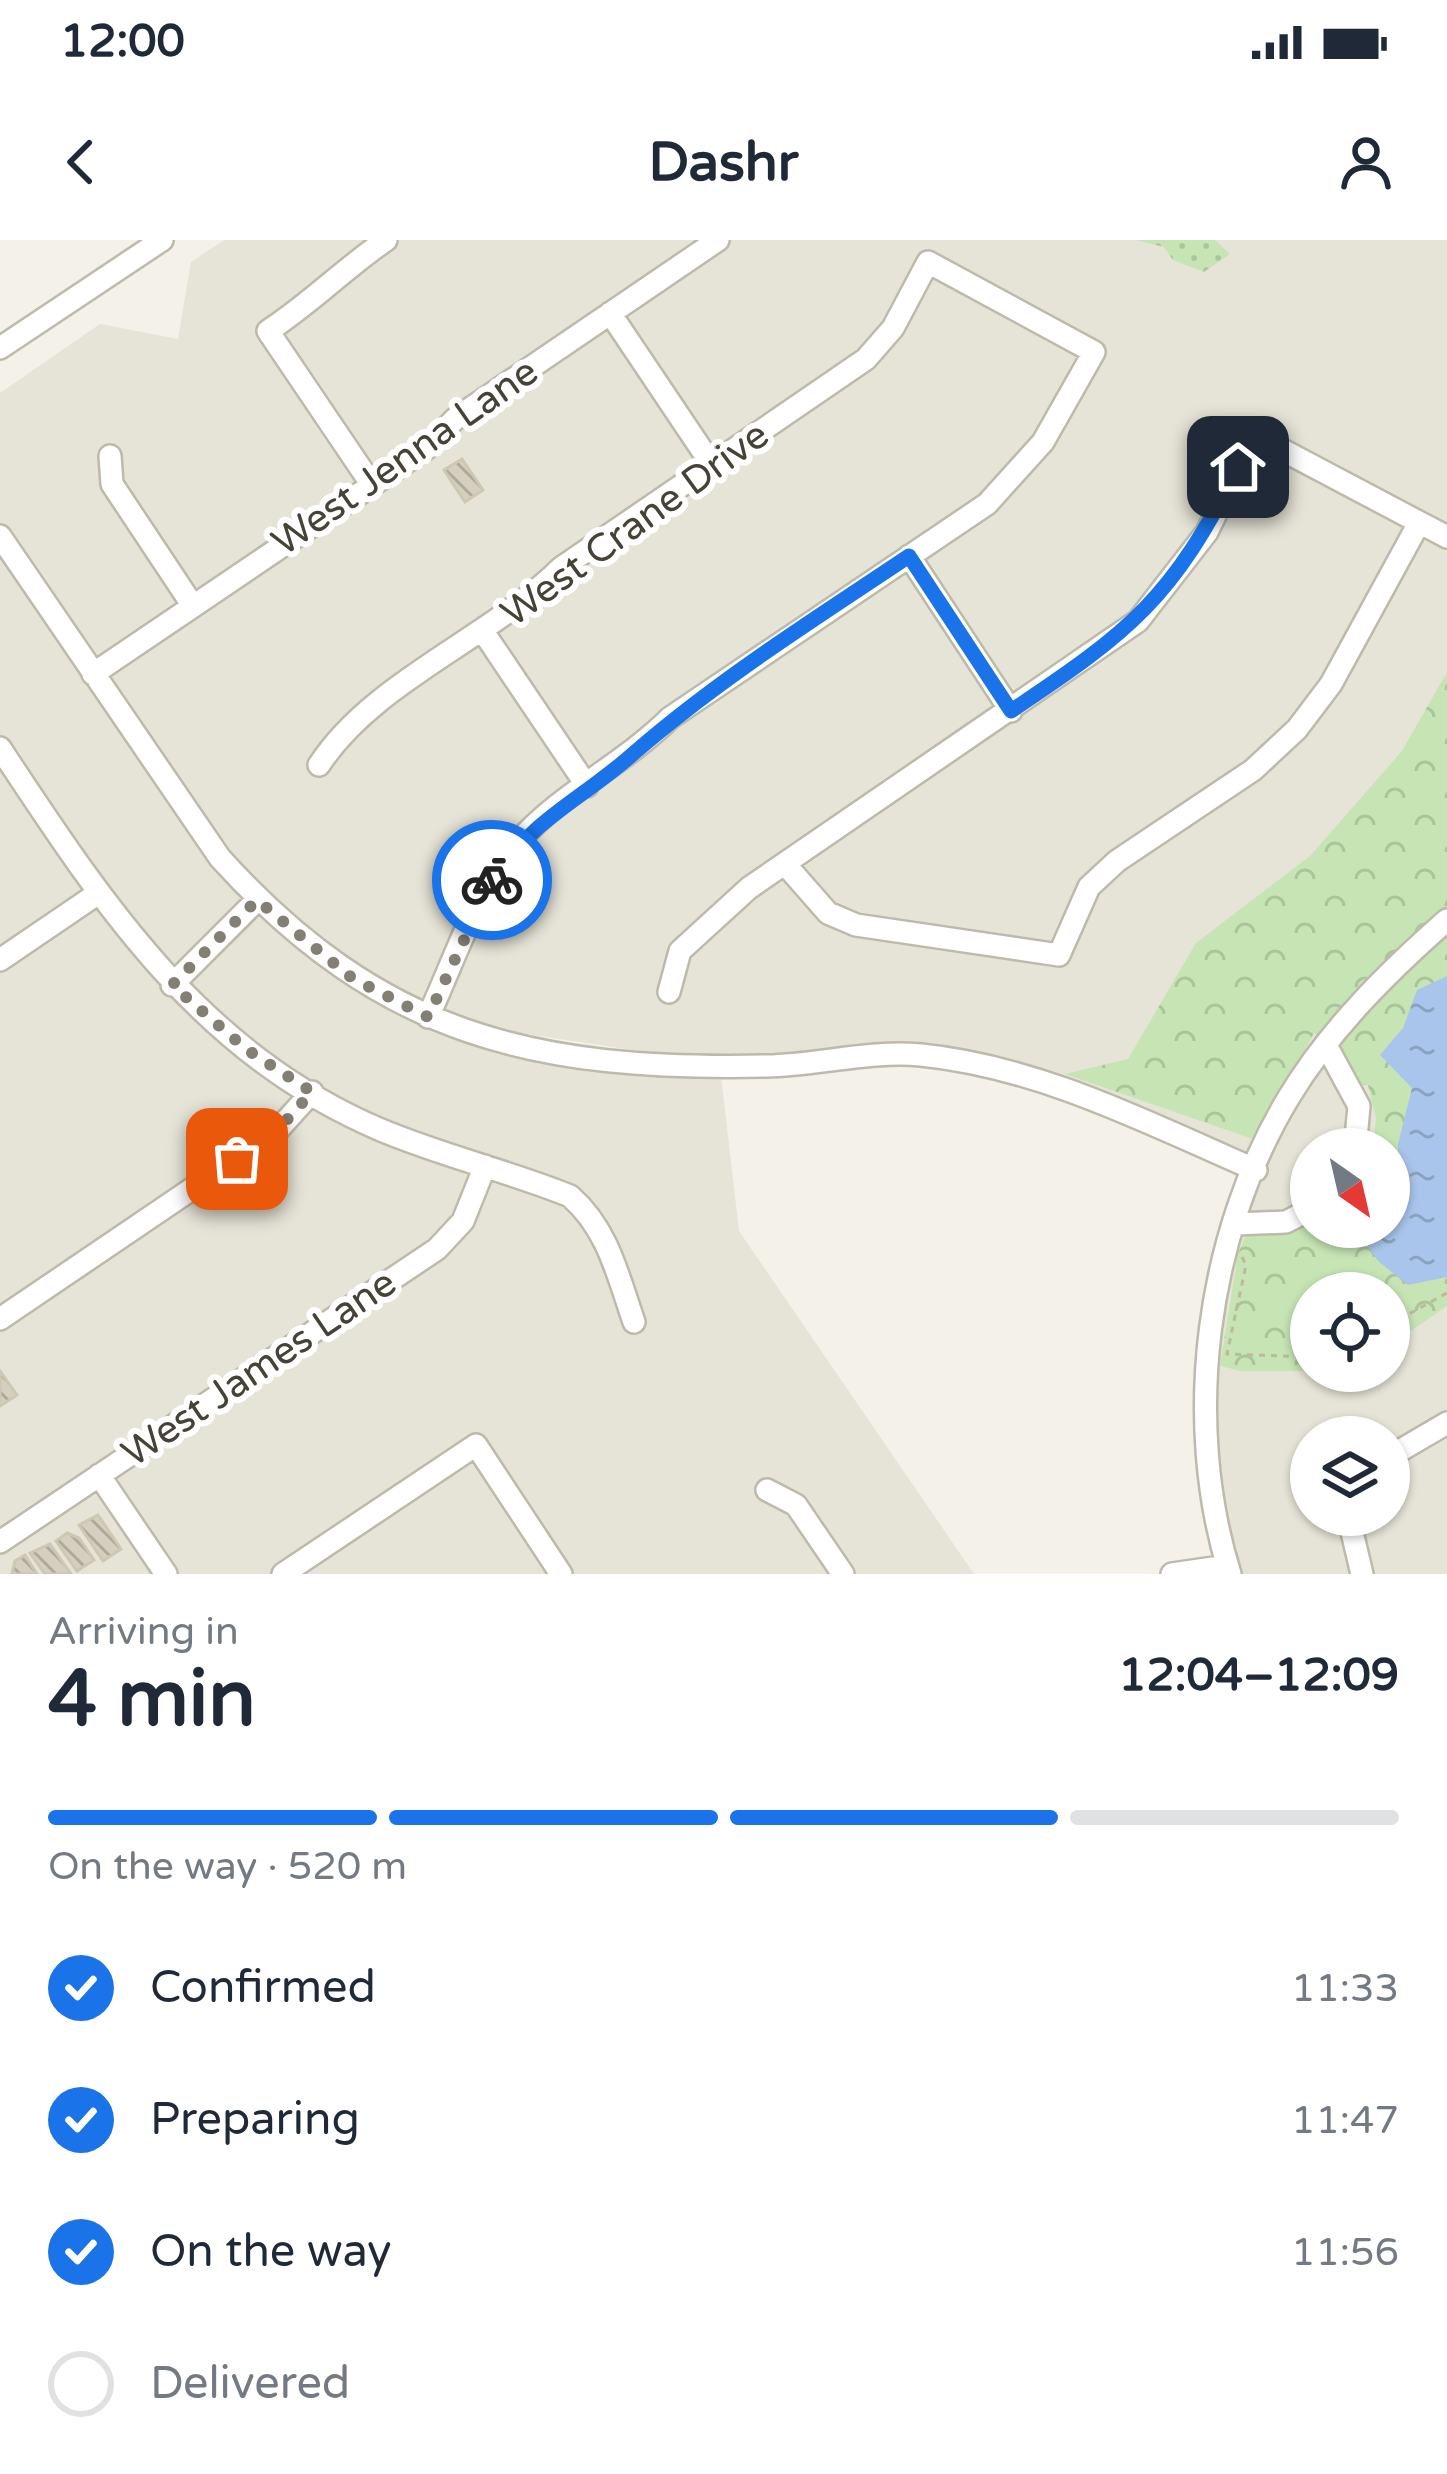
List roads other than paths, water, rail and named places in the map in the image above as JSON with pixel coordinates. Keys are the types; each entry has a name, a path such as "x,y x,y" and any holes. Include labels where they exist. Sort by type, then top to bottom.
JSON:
{"street":[{"path":"372,485 268,331 319,298 354,262 386,240"},
{"name":"West Jenna Lane","path":"93,674 428,448 455,419 718,240"},
{"path":"0,348 149,244"},
{"name":"West Crane Drive","path":"320,765 343,728 524,604 561,568 866,359 893,328 928,262 1094,352 1043,442 1016,476 987,504 909,556"},
{"path":"610,313 712,465"},
{"path":"669,992 680,951 749,888 1101,651 1170,586 1207,532 1254,435 1447,537"},
{"path":"110,456 112,484 193,605"},
{"path":"785,864 829,914 856,925 1059,955 1089,886 1253,770 1297,729 1331,684 1419,523"},
{"path":"0,536 220,858 257,900 352,978 428,1017 530,1052 586,1062 782,1066 918,1054 1014,1072 1098,1101 1256,1170"},
{"path":"428,1017 490,883 519,842 632,755 670,718 909,556 1011,711"},
{"path":"484,633 587,786"},
{"path":"0,748 97,894 172,985 246,1049 377,1128 570,1196 591,1214 634,1322"},
{"path":"0,960 97,894"},
{"path":"172,985 257,900"},
{"path":"1172,1574 1229,1570 1211,1477 1207,1404 1211,1315 1256,1170 1289,1098 1327,1047 1388,972 1447,920"},
{"path":"1327,1047 1358,1106 1356,1128"},
{"path":"0,1319 276,1132 312,1092"},
{"name":"West James Lane","path":"0,1542 437,1249 463,1221 485,1166"},
{"path":"1239,1233 1290,1220"},
{"path":"1410,1445 1447,1423"},
{"path":"283,1574 476,1445 561,1574"},
{"path":"99,1475 166,1574"},
{"path":"767,1490 796,1505 842,1574"},
{"path":"1353,1536 1362,1574"}],"water":[{"path":"1447,976 1447,1277 1410,1285 1410,1272 1392,1272 1369,1248 1410,1248 1410,1128 1402,1128 1412,1088 1380,1055 1403,1028 1417,990"}]}
